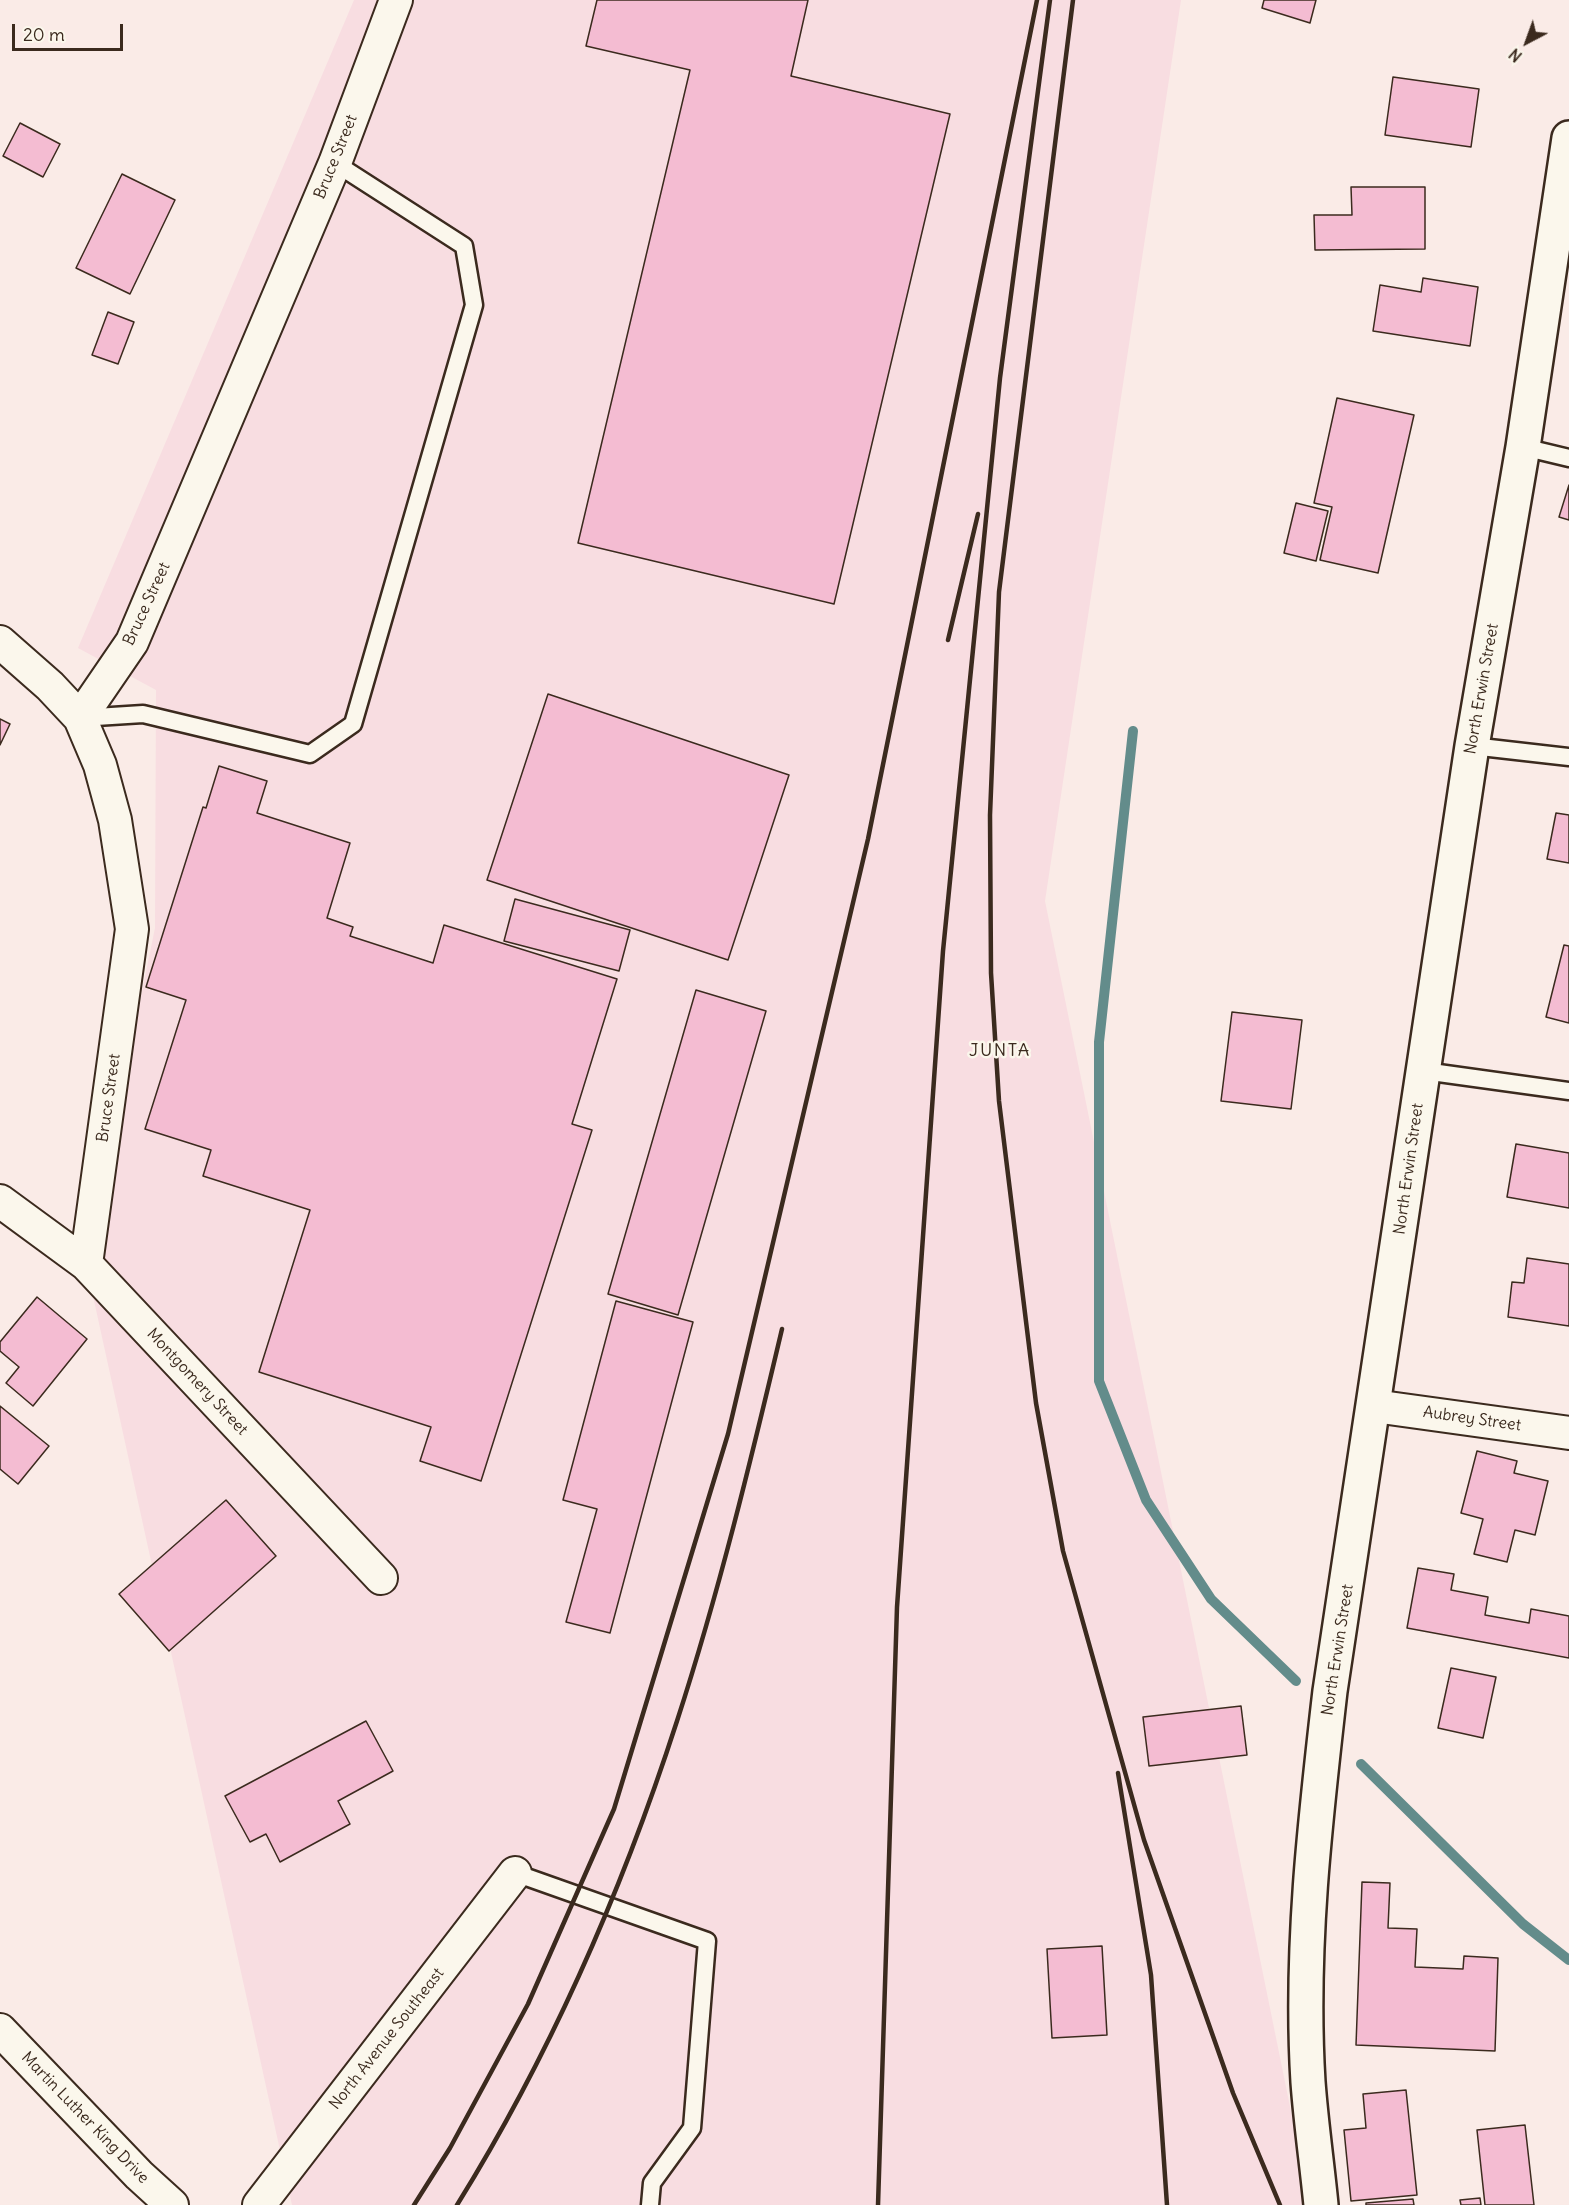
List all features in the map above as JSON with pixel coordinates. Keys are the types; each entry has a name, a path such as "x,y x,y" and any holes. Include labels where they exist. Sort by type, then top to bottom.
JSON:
{"street":[{"name":"Bruce Street","path":"86,1264 132,929 115,820 100,765 80,718 132,642 335,163 396,0"},
{"name":"North Erwin Street","path":"1321,2205 1308,2082 1307,1985 1313,1840 1330,1691 1472,746 1523,447 1569,138"},
{"path":"0,642 50,686 80,718"},
{"name":"Montgomery Street","path":"0,1201 86,1264 381,1578"},
{"name":"Aubrey Street","path":"1374,1406 1569,1433"},
{"name":"North Avenue Southeast","path":"260,2205 515,1873"},
{"name":"Martin Luther King Drive","path":"0,2030 139,2175 172,2205"}],"lane":[{"path":"80,718 143,714 310,754 353,724 474,305 464,246 335,163"},
{"path":"1523,447 1569,458"},
{"path":"1472,746 1569,757"},
{"path":"1424,1071 1569,1091"},
{"path":"515,1873 707,1941 692,2128 652,2182 650,2205"}],"shaded area":[{"path":"354,0 1181,0 1045,901 1310,2205 292,2205 86,1264 155,928 156,690 78,648"}],"building":[{"path":"597,0 808,0 791,76 950,114 834,604 578,543 690,70 586,46"},
{"path":"1264,0 1316,0 1310,23 1262,8"},
{"path":"1393,77 1479,89 1471,147 1385,135"},
{"path":"20,123 60,144 43,177 3,156"},
{"path":"122,174 175,200 130,294 76,268"},
{"path":"1351,187 1425,187 1425,249 1315,250 1314,215 1352,215"},
{"path":"1423,278 1478,287 1470,346 1373,331 1380,285 1421,292"},
{"path":"108,312 134,322 118,364 92,355"},
{"path":"1337,398 1414,415 1378,573 1320,560 1332,507 1314,503"},
{"path":"1569,485 1569,520 1559,517"},
{"path":"1296,503 1328,511 1316,561 1284,553"},
{"path":"548,694 789,775 728,960 487,880"},
{"path":"0,719 10,724 0,745"},
{"path":"219,766 267,781 257,813 350,843 327,918 353,927 350,936 433,963 444,925 617,979 572,1124 592,1130 481,1481 420,1461 431,1427 259,1372 310,1210 203,1176 211,1150 145,1129 186,1000 146,987 203,807 206,808"},
{"path":"1556,813 1569,815 1569,863 1547,859"},
{"path":"515,899 630,930 619,971 504,941"},
{"path":"1564,945 1569,946 1569,1023 1546,1017"},
{"path":"696,990 766,1011 678,1315 608,1294"},
{"path":"1232,1012 1302,1020 1291,1109 1221,1101"},
{"path":"1516,1144 1569,1153 1569,1208 1507,1197"},
{"path":"1527,1258 1569,1264 1569,1326 1508,1317 1512,1282 1524,1283"},
{"path":"37,1297 87,1339 33,1406 6,1383 19,1367 0,1351 0,1342"},
{"path":"616,1301 693,1322 610,1633 566,1622 597,1509 563,1500"},
{"path":"0,1406 49,1446 18,1484 0,1469"},
{"path":"1477,1451 1517,1461 1514,1473 1548,1481 1535,1535 1515,1530 1507,1562 1474,1554 1483,1519 1461,1513"},
{"path":"226,1500 276,1556 169,1651 119,1594"},
{"path":"1418,1568 1454,1574 1451,1590 1488,1597 1485,1615 1529,1623 1531,1609 1569,1616 1569,1658 1407,1628"},
{"path":"1451,1668 1496,1677 1483,1738 1438,1728"},
{"path":"1241,1706 1247,1755 1149,1766 1143,1717"},
{"path":"366,1721 393,1771 338,1801 350,1824 280,1862 266,1834 250,1842 225,1796"},
{"path":"1362,1882 1390,1883 1388,1928 1417,1929 1415,1967 1463,1969 1464,1956 1498,1958 1495,2051 1356,2045"},
{"path":"1102,1946 1107,2035 1052,2038 1047,1949"},
{"path":"1406,2090 1417,2195 1351,2201 1344,2130 1366,2128 1363,2094"},
{"path":"1525,2125 1534,2205 1485,2205 1477,2130"},
{"path":"1480,2198 1481,2205 1461,2205 1460,2200"},
{"path":"1413,2199 1414,2205 1366,2205 1366,2203"}],"waterway":[{"path":"1133,731 1099,1042 1099,1381 1146,1500 1211,1599 1296,1681"},
{"path":"1361,1764 1523,1924 1569,1960"}],"railway":[{"path":"414,2205 450,2148 528,2004 614,1809 728,1434 868,839 1037,0"},
{"path":"878,2205 897,1607 943,951 1000,378 1050,0"},
{"path":"1073,0 999,592 990,815 991,973 999,1101 1036,1403 1063,1551 1144,1840 1233,2093 1280,2205"},
{"path":"948,640 978,514"},
{"path":"457,2205 523,2090 553,2030 582,1969 633,1846 656,1784 707,1624 782,1329"},
{"path":"1118,1773 1151,1975 1167,2205"}],"district":[{"name":"JUNTA","path":"1000,1051"}]}
